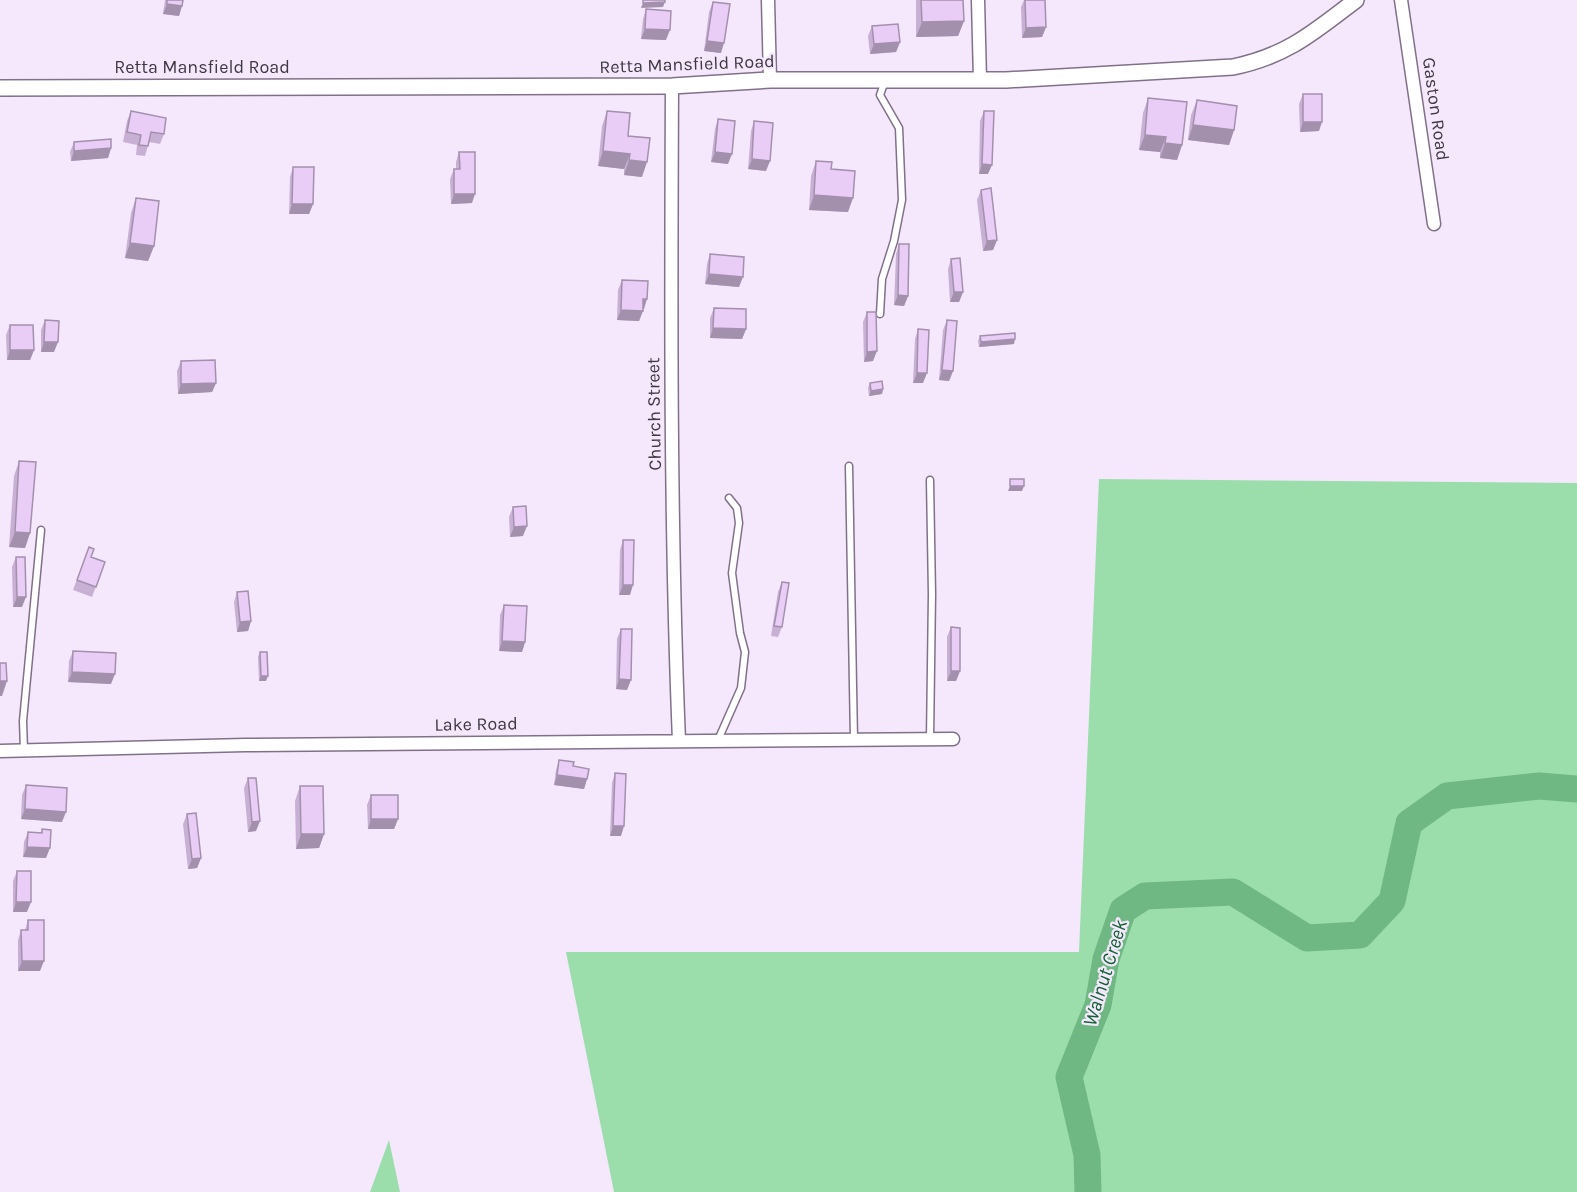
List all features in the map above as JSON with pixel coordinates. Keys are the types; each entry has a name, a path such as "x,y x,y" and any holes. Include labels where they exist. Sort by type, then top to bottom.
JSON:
{"street":[{"path":"768,0 770,80"},
{"path":"978,0 980,80"},
{"name":"Retta Mansfield Road","path":"0,88 672,86 770,80 980,80 1233,67 1259,62 1282,52 1311,34 1356,0"},
{"name":"Gaston Road","path":"1401,0 1434,224"},
{"name":"Church Street","path":"672,86 671,369 675,640 679,741"},
{"name":"Lake Road","path":"0,751 244,745 953,739"}],"lane":[{"path":"880,314 882,279 894,241 902,200 899,128 880,95 885,80"},
{"path":"849,466 854,740"},
{"path":"930,480 932,594 930,739"},
{"path":"718,740 741,688 746,652 737,615 732,573 739,523 736,508 729,498"},
{"path":"24,751 23,721 41,530"}],"green space":[{"path":"1099,479 1577,483 1577,1192 614,1192 566,952 1079,952"},
{"path":"389,1140 400,1192 370,1192"}],"building":[{"path":"167,0 183,0 182,6 167,4"},
{"path":"643,0 665,0 665,2 643,3"},
{"path":"921,0 963,0 964,21 922,22"},
{"path":"1025,0 1045,0 1046,27 1026,28"},
{"path":"713,2 730,4 724,43 707,41"},
{"path":"646,9 671,11 670,30 645,29"},
{"path":"898,24 900,42 874,44 872,26"},
{"path":"1303,94 1322,94 1322,122 1303,122"},
{"path":"1148,98 1187,102 1182,145 1165,143 1166,137 1145,135"},
{"path":"1197,100 1237,106 1234,130 1193,125"},
{"path":"131,111 166,118 164,134 151,132 148,146 139,145 141,135 127,132"},
{"path":"607,111 630,113 628,136 650,138 647,162 629,160 630,154 603,151"},
{"path":"984,111 994,111 992,165 982,164"},
{"path":"718,119 735,121 732,154 715,152"},
{"path":"754,121 773,123 770,161 752,159"},
{"path":"111,139 111,148 74,151 74,142"},
{"path":"459,152 475,152 475,194 454,194 454,169 460,169"},
{"path":"816,161 832,162 831,169 855,171 853,198 814,195"},
{"path":"293,167 314,167 313,204 292,204"},
{"path":"991,188 997,240 987,241 981,190"},
{"path":"136,198 159,201 154,246 130,243"},
{"path":"899,244 909,244 908,296 898,295"},
{"path":"710,254 744,257 743,277 709,274"},
{"path":"960,258 963,292 954,292 951,259"},
{"path":"622,280 648,281 647,299 643,299 643,311 621,310"},
{"path":"714,308 746,309 746,329 713,328"},
{"path":"867,312 876,312 877,351 867,352"},
{"path":"45,320 59,321 58,342 44,342"},
{"path":"947,320 957,321 953,371 942,370"},
{"path":"10,325 33,325 34,350 10,350"},
{"path":"918,329 929,330 927,373 917,373"},
{"path":"1015,333 1015,339 981,342 980,336"},
{"path":"215,360 216,383 181,384 181,361"},
{"path":"882,381 883,389 871,391 870,383"},
{"path":"19,461 36,462 30,533 15,532"},
{"path":"1010,479 1024,479 1024,486 1010,486"},
{"path":"526,506 527,526 514,527 513,507"},
{"path":"623,540 634,540 633,585 623,585"},
{"path":"89,547 94,549 91,557 105,562 96,587 77,580"},
{"path":"16,557 25,557 26,597 17,597"},
{"path":"782,582 789,583 782,627 774,626"},
{"path":"248,591 251,621 240,622 237,592"},
{"path":"504,605 527,606 525,642 502,641"},
{"path":"951,627 960,628 960,671 951,671"},
{"path":"621,629 632,629 631,680 619,679"},
{"path":"73,651 116,653 115,674 72,672"},
{"path":"260,652 267,652 268,676 261,676"},
{"path":"0,663 6,663 7,681 0,681"},
{"path":"559,760 574,762 573,766 589,769 587,779 557,775"},
{"path":"615,773 626,774 624,826 613,826"},
{"path":"248,778 256,778 260,821 252,822"},
{"path":"26,785 67,788 66,812 25,809"},
{"path":"300,786 323,786 324,834 301,834"},
{"path":"371,795 398,795 398,819 371,819"},
{"path":"196,813 201,858 192,859 187,814"},
{"path":"42,829 51,830 50,848 27,847 28,832 42,833"},
{"path":"17,871 31,871 31,902 16,902"},
{"path":"28,920 44,920 44,961 22,961 21,930 28,930"}],"waterway":[{"name":"Walnut Creek","path":"1088,1192 1087,1155 1069,1077 1098,1005 1106,959 1123,910 1145,896 1233,892 1307,938 1360,935 1392,901 1409,823 1447,796 1539,786 1577,789"}]}
